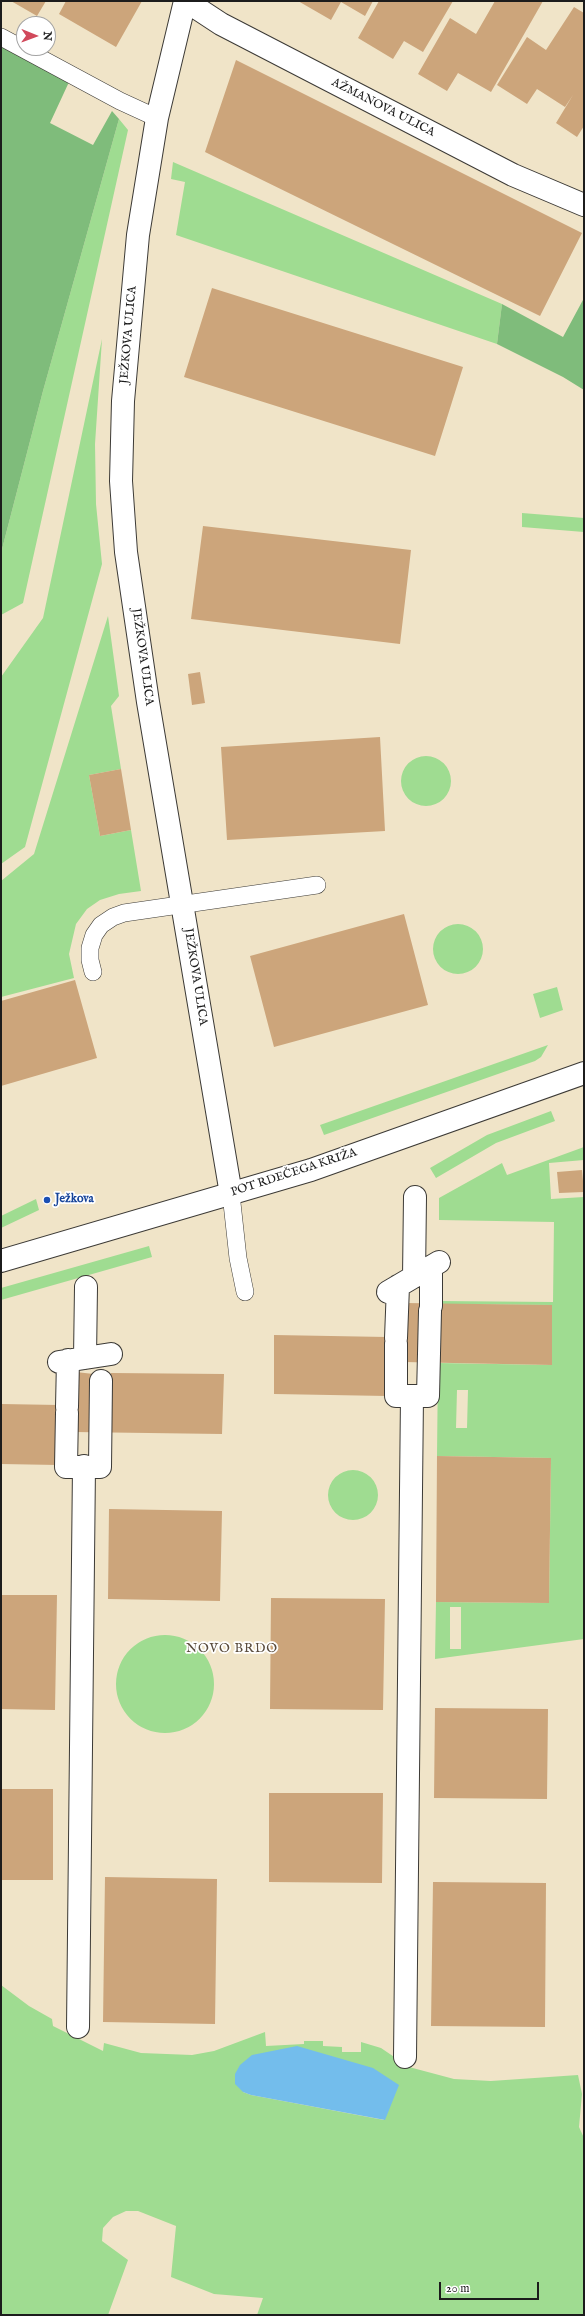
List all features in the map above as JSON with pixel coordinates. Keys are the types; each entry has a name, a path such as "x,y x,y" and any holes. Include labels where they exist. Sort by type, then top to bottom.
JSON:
{"street":[{"name":"JEŽKOVA ULICA","path":"186,1 157,118 138,235 123,401 121,482 126,552 148,702 231,1194"},
{"name":"AŽMANOVA ULICA","path":"186,1 221,24 492,164 584,205"},
{"name":"POT RDEČEGA KRIŽA","path":"1,1261 311,1170 584,1073"},
{"path":"414,1277 431,1309 428,1396 396,1396 396,1341 414,1277 415,1197"},
{"path":"86,1287 90,1364 100,1467 66,1466 67,1410 90,1364"},
{"path":"405,2057 412,1396"},
{"path":"78,2026 84,1466"}],"lane":[{"path":"1,37 120,101 157,118"},
{"path":"93,972 90,960 90,948 94,935 101,925 113,917 124,913 183,906 317,885"},
{"path":"231,1194 238,1258 245,1292"}],"green space":[{"path":"1,33 16,44 16,56 33,56 69,82 50,123 93,145 112,111 119,119 43,391 1,553"},
{"path":"119,119 128,130 23,603 1,615 1,553 43,391"},
{"path":"173,162 502,304 497,344 176,235 185,182 171,179"},
{"path":"584,298 584,390 563,377 497,344 502,304 563,337"},
{"path":"102,339 95,444 96,504 102,564 25,847 1,864 1,677 43,618"},
{"path":"522,513 584,518 584,532 522,527"},
{"path":"108,616 119,696 111,706 121,769 89,775 100,836 131,830 141,891 119,894 100,900 87,909 76,924 69,954 74,978 1,997 1,881 34,854"},
{"path":"421,756 431,756 444,763 451,776 451,786 444,799 431,806 421,806 412,802 405,795 401,786 401,776 405,767 412,760"},
{"path":"453,924 463,924 476,931 483,944 483,954 476,967 463,974 453,974 444,970 437,963 433,954 433,944 437,935 444,928"},
{"path":"557,987 563,1010 540,1018 533,994"},
{"path":"548,1045 541,1057 535,1061 324,1135 320,1125"},
{"path":"551,1111 555,1121 496,1143 436,1178 430,1168 487,1135"},
{"path":"584,1147 584,1160 549,1163 551,1199 584,1197 584,1639 435,1659 436,1602 549,1603 551,1458 437,1456 438,1363 552,1365 552,1305 439,1304 438,1301 553,1302 554,1222 439,1220 439,1198 502,1163 507,1175","holes":["457,1390 468,1390 467,1428 456,1428","450,1607 461,1607 461,1649 450,1649"]},
{"path":"36,1199 39,1210 1,1228 1,1216"},
{"path":"149,1246 152,1257 1,1300 1,1288"},
{"path":"348,1470 358,1470 371,1477 378,1490 378,1500 371,1513 358,1520 348,1520 339,1516 332,1509 328,1500 328,1490 332,1481 339,1474"},
{"path":"165,1635 184,1639 200,1649 210,1665 214,1684 210,1703 200,1719 184,1729 165,1733 146,1729 130,1719 120,1703 116,1684 120,1665 130,1649 146,1639"},
{"path":"1,1985 29,2006 52,2019 53,2026 103,2051 104,2043 141,2053 192,2055 214,2051 265,2032 266,2046 304,2044 304,2041 323,2041 323,2046 342,2047 342,2052 361,2052 361,2042 381,2048 409,2067 454,2079 491,2081 578,2075 582,2094 579,2127 584,2138 584,2315 257,2315 263,2298 214,2294 171,2277 176,2226 138,2211 126,2211 113,2217 103,2228 102,2241 128,2260 108,2315 1,2315","holes":["398,2085 384,2120 251,2095 243,2092"]}],"water":[{"path":"297,2046 373,2068 399,2085 385,2120 251,2095 243,2092 235,2084 235,2074 240,2065 252,2055"}],"building":[{"path":"11,1 46,1 37,16"},
{"path":"66,1 142,1 116,47 59,14"},
{"path":"298,1 373,1 365,16 341,2 331,20"},
{"path":"379,1 453,1 423,52 404,41 393,59 358,38"},
{"path":"495,1 543,1 491,92 458,73 447,91 418,74 450,18 476,34"},
{"path":"574,7 584,13 584,126 577,137 556,123 573,95 565,107 537,89 527,104 497,85 527,37 546,50"},
{"path":"236,60 582,233 540,316 205,152"},
{"path":"212,288 463,367 435,456 184,377"},
{"path":"203,526 411,550 400,644 191,619"},
{"path":"200,672 205,703 192,705 188,674"},
{"path":"380,737 385,831 227,840 221,747"},
{"path":"121,769 131,830 100,836 89,775"},
{"path":"404,914 428,1005 274,1047 250,956"},
{"path":"75,980 97,1058 1,1086 1,1001"},
{"path":"582,1170 584,1192 559,1193 557,1172"},
{"path":"405,1303 552,1305 552,1365 404,1362 387,1396 274,1394 274,1335 387,1337"},
{"path":"76,1372 111,1376 111,1373 224,1374 222,1434 75,1432 58,1465 1,1464 1,1404 59,1405"},
{"path":"437,1456 551,1458 549,1603 436,1602"},
{"path":"109,1509 222,1511 220,1601 108,1599"},
{"path":"1,1595 57,1595 55,1710 1,1709"},
{"path":"271,1598 385,1599 383,1710 270,1709"},
{"path":"435,1708 548,1709 547,1799 434,1798"},
{"path":"1,1789 53,1789 53,1880 1,1880"},
{"path":"269,1793 383,1793 382,1883 269,1882"},
{"path":"105,1877 217,1879 215,2024 103,2022"},
{"path":"433,1882 546,1883 545,2027 431,2026"}],"place":[{"name":"Ježkova","path":"47,1200"}],"district":[{"name":"NOVO BRDO","path":"232,1649"}]}
